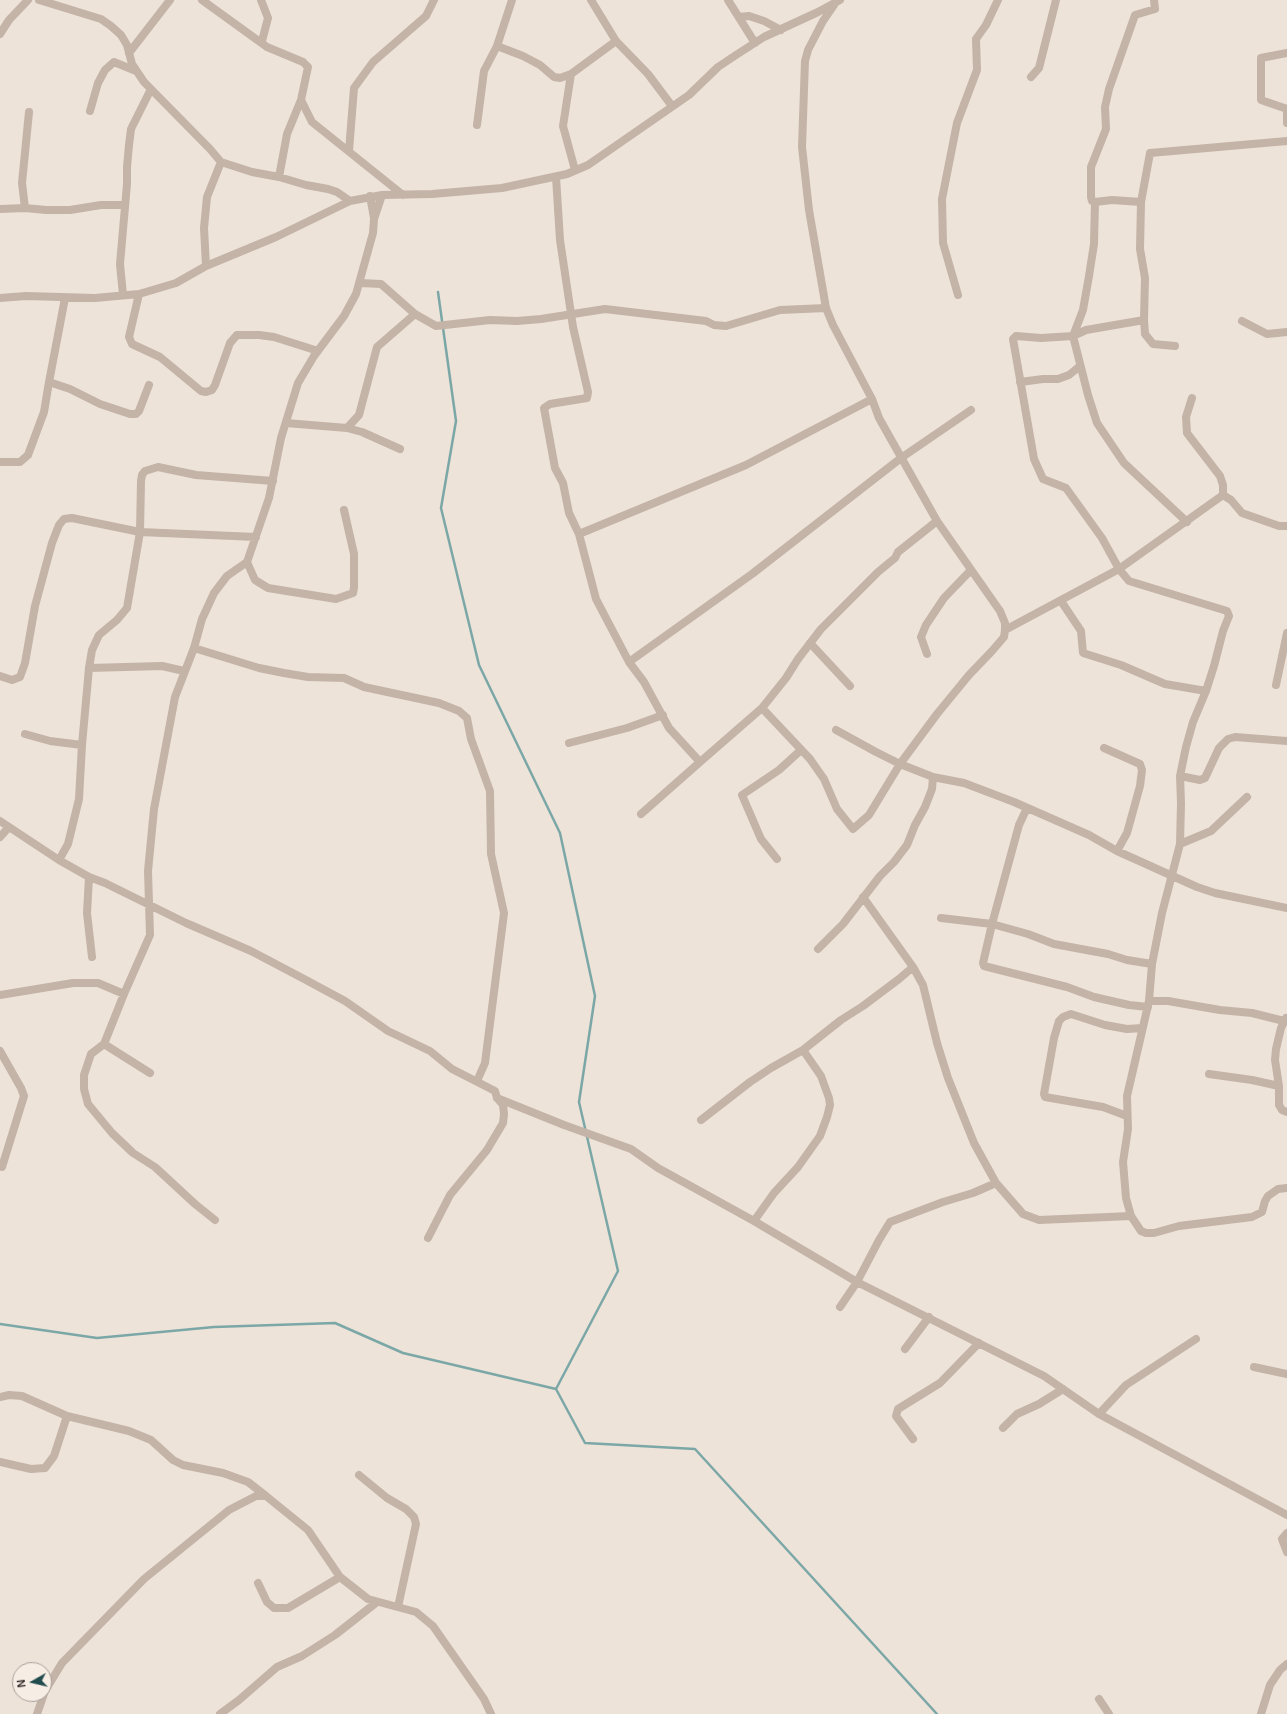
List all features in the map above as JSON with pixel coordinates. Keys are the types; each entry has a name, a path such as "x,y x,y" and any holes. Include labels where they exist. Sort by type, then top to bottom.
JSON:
{"street":[{"path":"0,34 9,20 28,0"},
{"path":"39,0 100,19 121,35 127,45 136,71 151,89 221,162 252,172 279,176 306,185 328,188 338,192 350,201"},
{"path":"129,53 170,0"},
{"path":"202,0 268,47 296,58 308,67 301,100 286,134 279,176"},
{"path":"261,0 268,18 262,42"},
{"path":"349,151 354,88 373,62 426,16 434,0"},
{"path":"477,125 484,71 497,46 512,0"},
{"path":"591,0 616,41 648,74 672,106"},
{"path":"728,0 755,43"},
{"path":"958,295 943,243 942,199 957,123 977,70 976,39 986,25 998,0"},
{"path":"1031,77 1039,68 1056,0"},
{"path":"1154,0 1155,9 1135,15 1109,89 1105,107 1106,130 1091,167 1091,197 1092,201 1095,202 1094,244 1083,310 1073,336 1080,366 1097,423 1124,463 1187,522"},
{"path":"0,298 26,296 65,298 139,294 176,283 206,266 276,238 350,201 370,196 432,194 502,188 556,176 575,170 588,165 689,95 718,67 755,43 837,2"},
{"path":"762,708 810,759 824,779 838,809 853,829 869,815 900,764 937,714 969,675 1004,637 1005,630 1005,623 1000,612 937,521 901,458 879,418 872,399 833,326 826,308 808,210 802,147 804,76 808,50 823,21 837,2"},
{"path":"738,17 749,16 764,21 780,30"},
{"path":"497,46 523,56 540,65 554,77 560,78 571,74 616,41"},
{"path":"1287,53 1261,58 1261,100 1287,109 1287,122"},
{"path":"90,111 98,82 106,70 114,62 136,71"},
{"path":"571,74 563,126 575,170"},
{"path":"123,295 120,264 131,130 151,89"},
{"path":"301,100 312,122 403,194"},
{"path":"25,208 22,183 29,112"},
{"path":"1175,346 1153,344 1145,334 1145,278 1140,249 1140,202 1150,153 1287,141"},
{"path":"206,266 204,228 207,197 221,162"},
{"path":"556,176 560,240 572,314 588,392 587,398 550,404 544,408 555,468 563,483 569,513 579,534 596,599 629,662 644,682 669,728 700,762"},
{"path":"374,219 382,195"},
{"path":"215,1220 155,1167 128,1148 112,1133 88,1104 84,1089 84,1075 91,1054 104,1044 150,934 148,871 154,809 175,697 194,648 202,619 223,580 247,562 273,481 280,438 286,424 298,383 303,372 351,305 360,283 373,233 374,219 370,196"},
{"path":"1095,202 1112,200 1140,202"},
{"path":"0,209 25,208 33,210 58,210 101,205 124,205"},
{"path":"360,283 382,284 416,314 436,326 490,320 517,321 541,319 604,310 706,321 714,325 726,326 780,310 826,308"},
{"path":"139,294 129,337 132,344 160,357 201,391 206,392 212,390 216,385 230,343 237,336 259,335 274,337 318,351"},
{"path":"0,462 20,462 28,455 44,412 65,298"},
{"path":"348,428 359,415 377,347 416,314"},
{"path":"1144,320 1086,330 1073,336 1041,338 1016,336 1013,339 1034,459 1043,479 1066,488 1102,538 1119,569 1129,581 1227,611 1229,616 1223,631 1206,691 1191,728 1180,776 1180,844 1164,902 1152,964 1148,1004 1131,1082 1126,1096 1128,1129 1123,1162 1126,1198 1131,1216 1142,1231 1146,1233 1154,1233 1179,1226 1252,1217 1262,1212 1268,1196 1278,1189 1287,1188"},
{"path":"1242,322 1267,334 1287,332"},
{"path":"1020,382 1058,379 1069,375 1080,366"},
{"path":"49,382 70,389 100,404 130,414 136,414 139,411 149,384"},
{"path":"1192,398 1186,417 1187,433 1220,476 1223,485 1223,495"},
{"path":"579,534 746,465 872,399"},
{"path":"629,662 752,574 901,458 971,410"},
{"path":"286,424 348,428 362,432 400,449"},
{"path":"59,860 68,844 79,799 82,746 92,650 99,635 117,620 127,608 140,532 142,474 149,468 158,467 175,469 196,475 273,481"},
{"path":"1005,630 1119,569 1223,495"},
{"path":"1223,495 1231,500 1242,513 1279,526 1287,526"},
{"path":"247,562 255,580 268,588 336,599 352,593 354,587 354,554 344,510"},
{"path":"0,676 12,680 20,677 25,663 35,606 52,543 64,519 72,518 140,532 256,537"},
{"path":"641,814 762,708 786,678 821,629 878,572 895,558 898,552 937,521"},
{"path":"927,654 921,637 926,625 944,598 971,570"},
{"path":"1061,601 1081,631 1083,653 1121,665 1165,684 1206,691"},
{"path":"1276,685 1287,632"},
{"path":"810,643 850,686"},
{"path":"194,648 272,670 308,677 344,678 358,685 439,703 459,711 467,718 471,739 490,791 491,854 504,913 485,1063 477,1081"},
{"path":"89,668 162,666 184,671"},
{"path":"569,743 627,728 663,715"},
{"path":"836,730 900,764 933,777 964,783 1027,808 1089,835 1117,851 1172,877 1215,893 1287,908"},
{"path":"25,734 50,741 82,746"},
{"path":"1180,776 1200,780 1205,778 1219,748 1228,739 1235,737 1287,741"},
{"path":"1104,748 1140,764 1142,770 1140,786 1127,833 1117,851"},
{"path":"777,859 761,839 742,795 779,770 800,750"},
{"path":"818,949 843,924 880,876 894,862 907,845 932,789 933,777"},
{"path":"1180,844 1211,831 1247,797"},
{"path":"1027,808 1019,825 992,924 983,963 984,966 1067,987 1094,997 1129,1005 1168,1001 1286,1019 1276,1049 1275,1060 1279,1086 1279,1105 1282,1110 1287,1112"},
{"path":"0,820 59,860 89,877 186,923 251,951 345,1001 388,1031 430,1052 452,1069 496,1091 497,1098 503,1105 503,1124 487,1150 450,1195 428,1238"},
{"path":"0,837 9,827"},
{"path":"89,877 87,913 92,957"},
{"path":"863,897 913,968 923,985 937,1043 948,1078 974,1143 996,1183 1023,1214 1040,1220 1131,1216"},
{"path":"941,918 992,924 1028,934 1054,944 1108,954 1126,960 1152,964"},
{"path":"701,1120 750,1082 803,1050 841,1020 863,1006 913,968"},
{"path":"0,995 73,983 98,983 124,994"},
{"path":"1127,1116 1104,1107 1045,1097 1044,1094 1054,1038 1059,1021 1063,1017 1071,1014 1105,1025 1127,1029 1142,1028"},
{"path":"104,1044 150,1073"},
{"path":"754,1221 774,1193 798,1167 820,1136 827,1117 830,1105 826,1091 820,1076 803,1050"},
{"path":"0,1051 24,1096 2,1167"},
{"path":"1208,1074 1258,1081 1279,1086"},
{"path":"497,1098 564,1125 632,1149 658,1168 754,1221 857,1282 1044,1376 1099,1414 1287,1515"},
{"path":"840,1307 857,1282 890,1222 943,1202 973,1193 996,1183"},
{"path":"905,1349 929,1317"},
{"path":"1099,1414 1126,1385 1196,1339"},
{"path":"913,1439 896,1416 898,1408 940,1383 980,1343"},
{"path":"1254,1367 1287,1374"},
{"path":"1004,1428 1017,1414 1039,1404 1063,1389"},
{"path":"0,1398 9,1395 22,1396 67,1416 129,1431 151,1440 173,1460 183,1465 223,1473 248,1482 308,1530 340,1577 368,1599 416,1612 433,1626 484,1698 491,1714"},
{"path":"0,1462 31,1469 45,1468 54,1456 67,1416"},
{"path":"359,1475 387,1498 406,1509 414,1517 416,1524 398,1607"},
{"path":"37,1714 45,1691 62,1662 144,1579 159,1565 185,1547 229,1510 256,1496 266,1496"},
{"path":"1287,1533 1282,1539 1287,1552"},
{"path":"258,1583 267,1602 274,1608 288,1608 340,1577"},
{"path":"220,1714 239,1700 277,1667 302,1656 335,1635 377,1602"},
{"path":"1261,1714 1270,1685 1280,1670 1287,1664"},
{"path":"1099,1699 1109,1714"}],"waterway":[{"path":"438,292 456,421 441,508 479,665 560,833 595,996 579,1102 618,1271 556,1389"},
{"path":"0,1324 97,1338 214,1327 335,1323 403,1353 556,1389 585,1443 695,1449 937,1714"}]}
